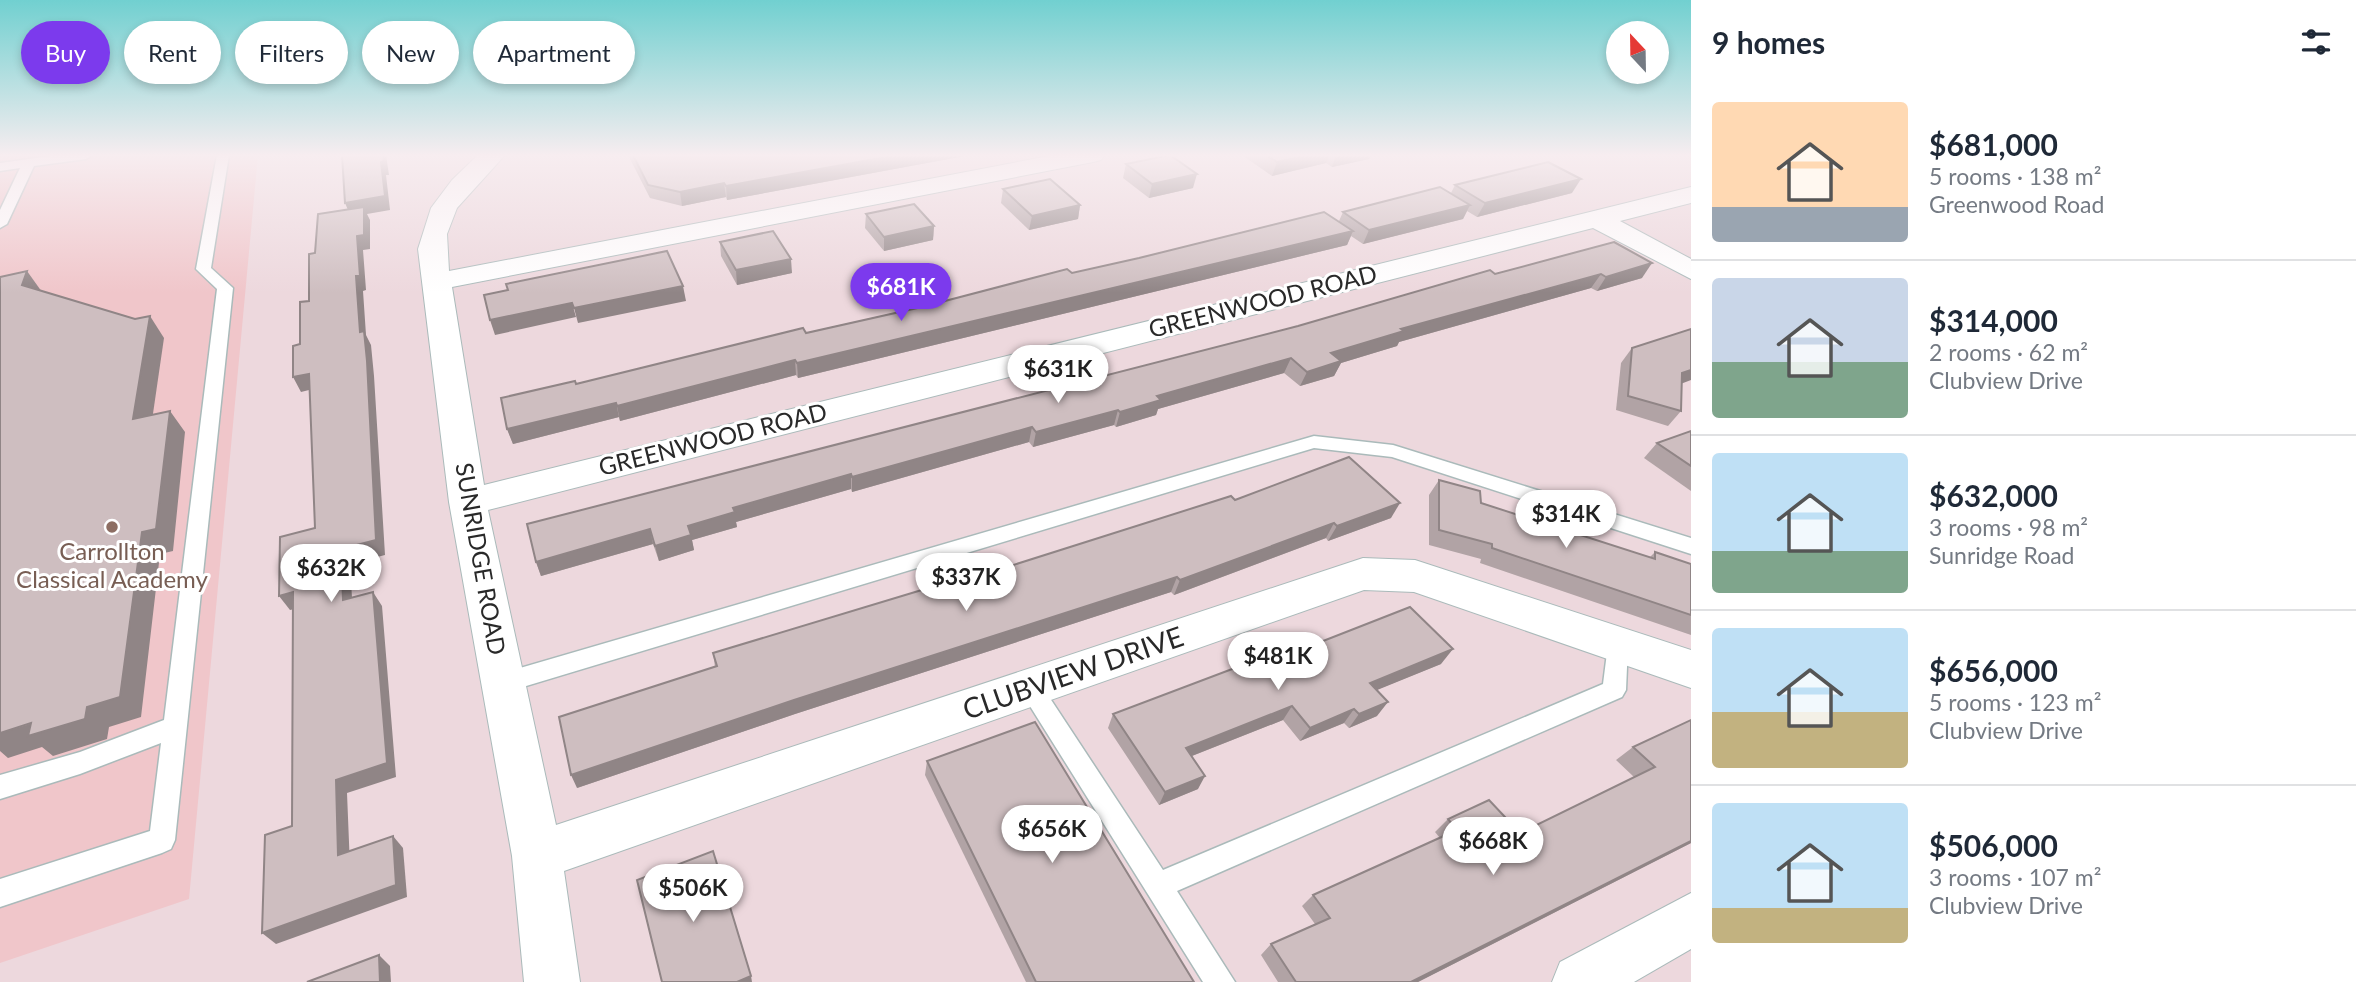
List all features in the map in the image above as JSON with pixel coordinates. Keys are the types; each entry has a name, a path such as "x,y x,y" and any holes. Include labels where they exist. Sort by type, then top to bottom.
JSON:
{"street":[{"name":"SUNRIDGE ROAD","path":"448,201 433,230 435,282 468,502 537,856 552,982"},
{"path":"435,282 856,201"},
{"name":"GREENWOOD ROAD","path":"468,502 1670,201"},
{"path":"1600,220 1691,270"},
{"name":"CLUBVIEW DRIVE","path":"537,856 1363,574 1415,576 1691,669"},
{"path":"1580,982 1691,920"}],"lane":[{"path":"0,224 11,201"},
{"path":"0,893 162,840 225,288 202,269 215,201"},
{"path":"503,682 1314,442 1393,451 1691,546"},
{"path":"1158,886 1614,690 1617,644"},
{"path":"1030,687 1220,982"},
{"path":"0,787 80,763 173,727"}],"shaded area":[{"name":"Carrollton Classical Academy","path":"0,201 254,201 189,899 0,963"}],"building":[{"path":"1016,201 1075,201 1080,205 1032,216"},
{"path":"1386,201 1463,201 1470,205 1369,230 1343,212"},
{"path":"914,204 934,226 884,237 866,214"},
{"path":"364,207 364,235 357,236 360,276 356,276 360,332 364,331 367,361 376,540 341,549 343,600 373,592 387,763 336,780 338,855 393,836 396,885 262,933 265,835 292,826 293,592 279,596 280,537 315,528 309,374 293,377 293,346 300,344 300,302 309,301 309,254 315,253 318,214"},
{"path":"1324,212 1353,231 797,363 795,360 617,406 616,403 507,429 501,398 575,381 576,384 803,328 806,333 922,307 1067,269 1072,273 1139,258"},
{"path":"773,231 791,259 736,270 720,242"},
{"path":"1614,242 1652,263 1606,277 1601,274 1401,329 1404,331 1331,353 1341,361 1307,372 1291,358 1157,396 1161,400 1120,412 1118,410 1036,432 1032,427 733,508 735,512 688,526 691,535 655,546 650,529 536,562 527,524 1298,326 1490,270 1495,274"},
{"path":"667,251 683,286 574,308 572,303 490,320 484,295 508,290 506,284"},
{"name":"Carrollton Classical Academy","path":"27,271 22,285 135,319 150,316 133,419 170,411 156,529 142,532 120,697 87,707 85,719 28,736 31,723 0,733 0,277"},
{"path":"1691,329 1691,370 1682,373 1681,411 1628,396 1632,348"},
{"path":"1691,431 1691,466 1657,443"},
{"path":"1349,457 1400,503 1337,526 1334,523 1180,580 1177,577 571,775 559,717 717,666 713,653 945,583 947,586 1231,496 1235,500"},
{"path":"1439,480 1480,491 1481,503 1655,559 1655,552 1691,564 1691,615 1492,548 1492,544 1439,530"},
{"path":"1410,607 1453,649 1370,683 1388,702 1359,714 1354,709 1310,728 1292,706 1186,748 1205,776 1165,792 1113,714 1256,660 1293,649 1295,652"},
{"path":"1691,720 1691,841 1411,982 1296,982 1271,944 1330,918 1313,895 1457,830 1448,819 1489,800 1520,833 1655,767 1633,747"},
{"path":"1035,722 1194,982 1036,982 927,761"},
{"path":"713,851 751,976 737,982 662,982 637,880"},
{"path":"379,955 380,982 307,982"}],"place":[{"name":"Carrollton Classical Academy","path":"112,527"}]}
